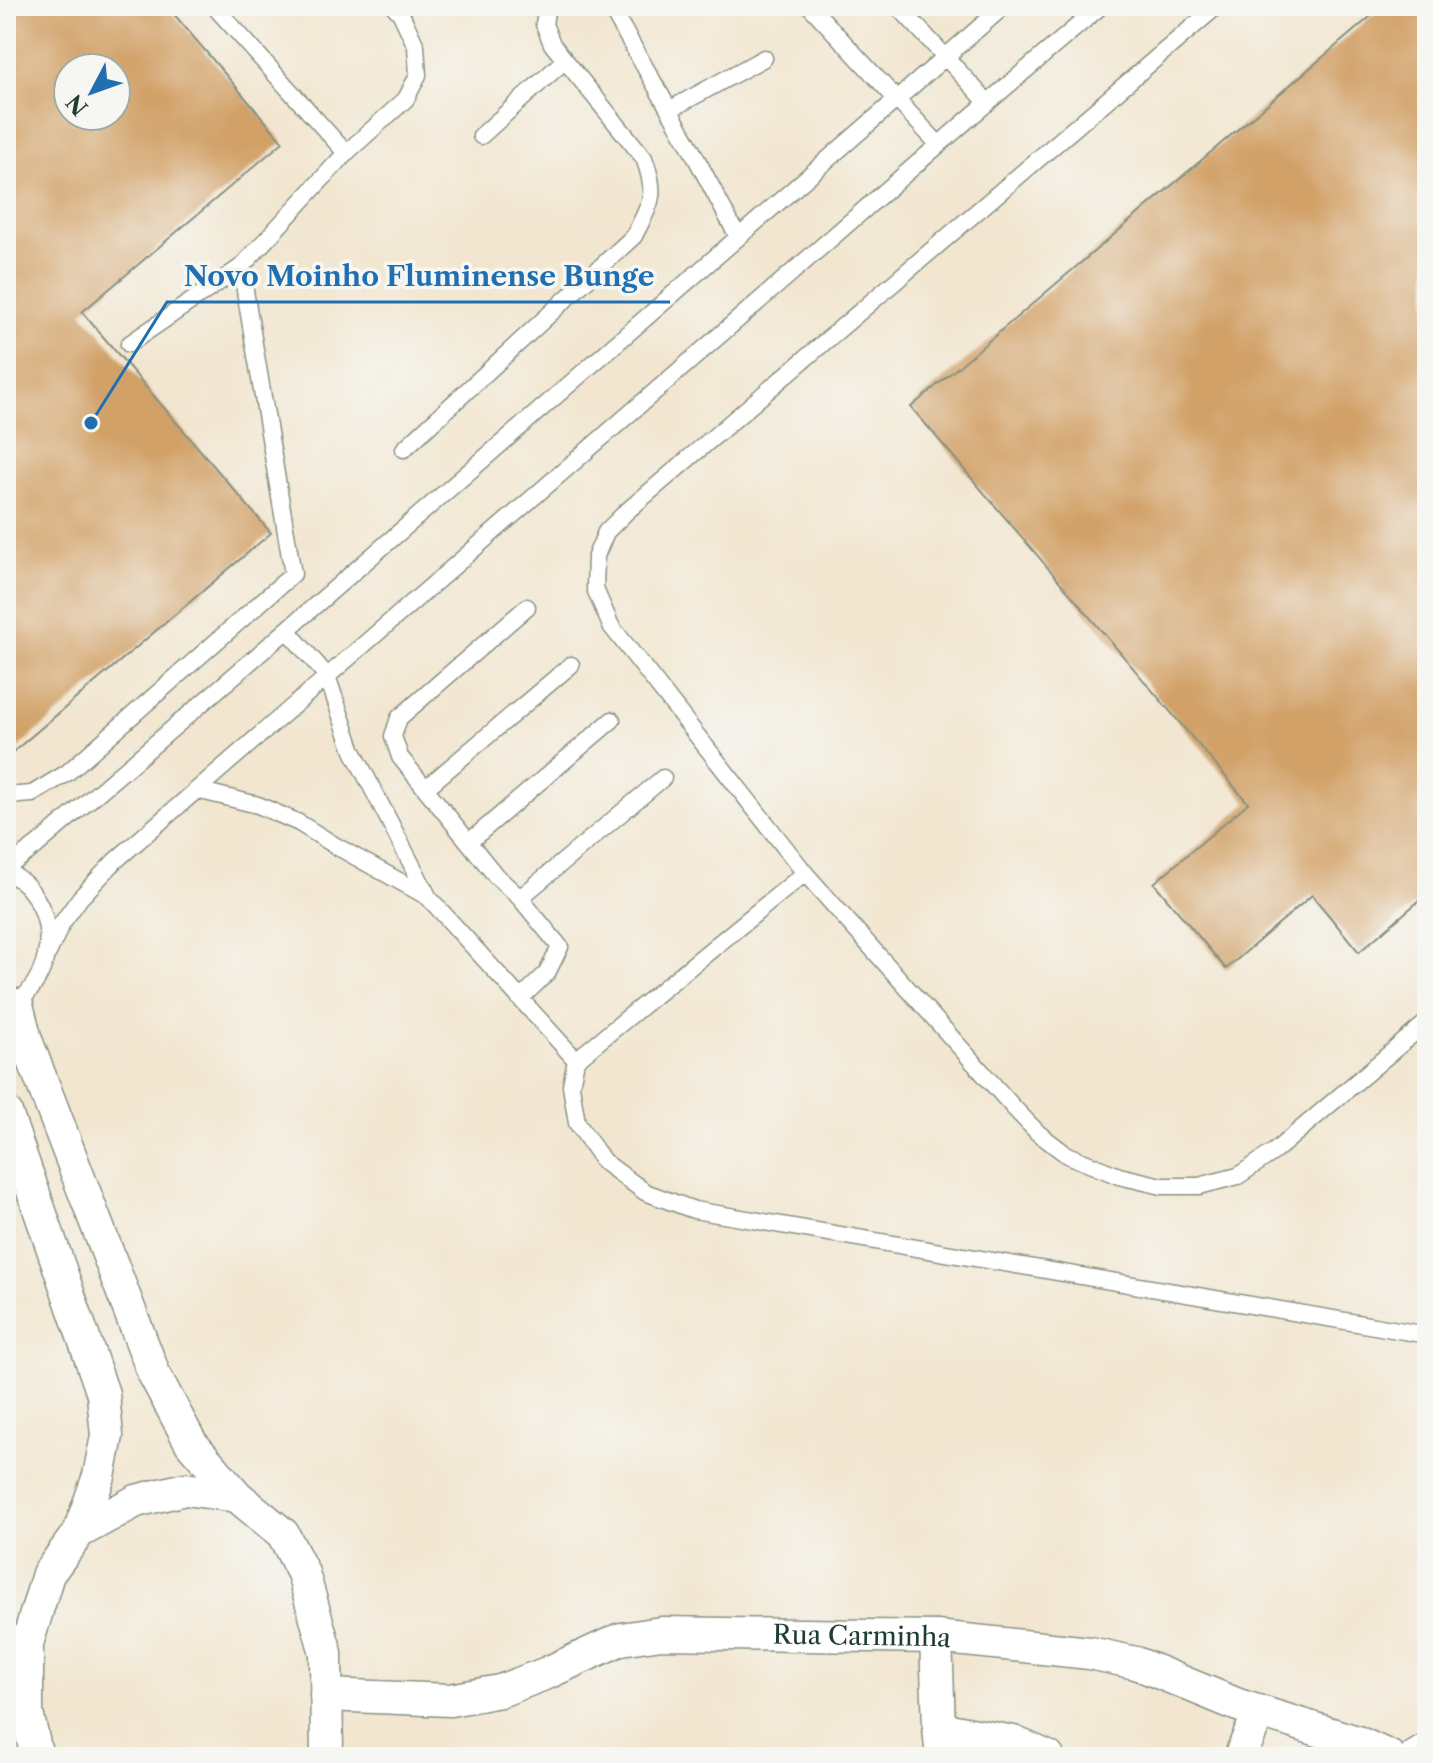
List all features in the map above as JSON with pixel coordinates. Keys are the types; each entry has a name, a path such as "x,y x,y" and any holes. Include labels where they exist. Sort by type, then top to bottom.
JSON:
{"street":[{"path":"12,1008 154,1374 191,1443 237,1496 283,1534 303,1573 326,1653 327,1757"},
{"path":"6,1113 103,1394 107,1436 99,1476 79,1532 48,1574 27,1644 27,1713 37,1757"},
{"path":"79,1532 136,1501 185,1489 237,1496"},
{"name":"Rua Carminha","path":"326,1695 450,1700 500,1691 621,1639 661,1633 936,1637 1090,1653 1136,1663 1259,1713 1357,1742 1390,1757"},
{"path":"936,1637 940,1743 1013,1742 1048,1757"},
{"path":"1240,1757 1259,1713"},
{"path":"1415,1757 1427,1750"}],"lane":[{"path":"214,6 346,153"},
{"path":"129,344 241,267 346,153 406,99 418,75 416,46 394,6"},
{"path":"404,449 634,236 652,201 651,178 644,158 552,44 544,24 547,6"},
{"path":"610,6 738,237"},
{"path":"810,6 939,145"},
{"path":"898,6 988,103"},
{"path":"48,953 47,928 40,904 25,884 6,869 287,630 1004,6"},
{"path":"12,1008 38,982 62,923 80,898 115,861 1101,6"},
{"path":"1217,6 626,512 606,532 596,556 595,589 611,626 805,873 1038,1133 1067,1155 1119,1176 1162,1186 1199,1186 1238,1176 1275,1151 1427,1022"},
{"path":"669,110 764,58"},
{"path":"481,136 564,61"},
{"path":"6,796 32,794 67,773 293,574 241,267"},
{"path":"520,999 547,973 560,947 520,898 496,876 400,757 393,736 399,718 527,607"},
{"path":"287,630 327,676 353,751 429,898 576,1060"},
{"path":"426,788 571,665"},
{"path":"469,842 612,720"},
{"path":"520,898 663,778"},
{"path":"197,790 258,805 299,823 429,898"},
{"path":"805,873 576,1060 571,1086 577,1123 603,1161 645,1192 694,1210 1427,1335"}],"building":[{"path":"6,6 167,6 283,142 82,312 271,533 7,757"},
{"path":"1383,6 1427,6 1427,894 1359,952 1312,895 1226,969 1154,883 1248,803 911,407"}],"place":[{"name":"Novo Moinho Fluminense Bunge","path":"91,423"}]}
